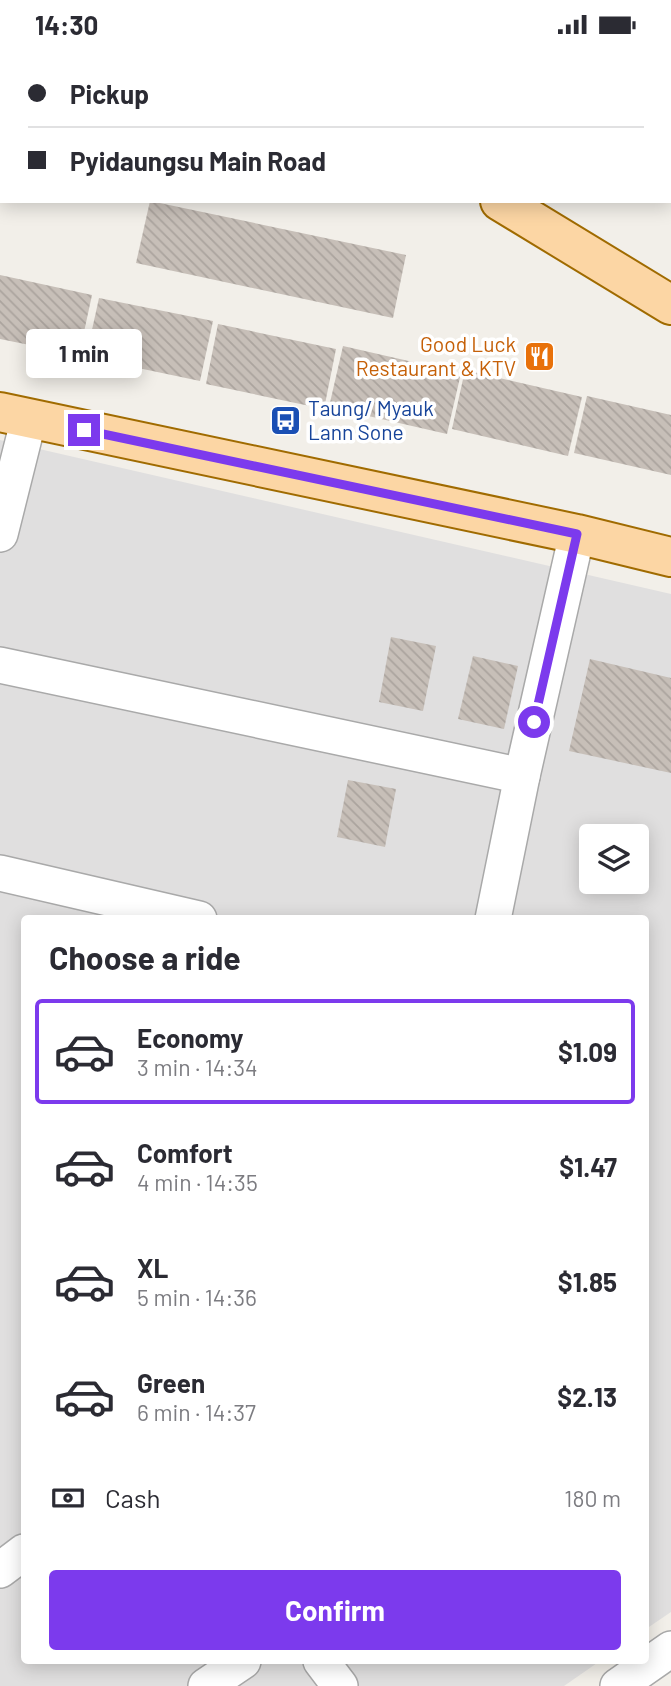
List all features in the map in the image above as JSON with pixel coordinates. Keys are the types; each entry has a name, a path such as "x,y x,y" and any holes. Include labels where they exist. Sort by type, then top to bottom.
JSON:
{"main road":[{"path":"507,203 671,305"},
{"path":"15,415 577,534 671,557"}],"street":[{"path":"0,534 15,415"},
{"path":"494,915 522,776 577,534"},
{"path":"0,665 522,776"},
{"path":"0,873 140,912 165,915"},
{"path":"618,1686 671,1649"},
{"path":"206,1686 239,1664"},
{"path":"323,1664 340,1686"}],"shaded area":[{"path":"0,440 671,594 671,1612 649,1627 649,915 21,915 21,1664 596,1664 564,1686 0,1686"}],"building":[{"path":"150,203 406,255 393,318 136,263"},
{"path":"0,275 92,295 79,355 0,339"},
{"path":"99,298 213,321 200,381 86,357"},
{"path":"218,324 336,349 324,409 206,384"},
{"path":"343,346 461,373 447,434 329,407"},
{"path":"465,370 582,397 568,456 452,429"},
{"path":"587,396 671,415 671,475 574,453"},
{"path":"391,637 436,646 423,711 379,702"},
{"path":"473,656 518,666 504,729 458,719"},
{"path":"590,659 671,678 671,773 569,751"},
{"path":"348,780 396,789 385,847 337,837"}],"place":[{"name":"Good Luck Restaurant & KTV","path":"539,357"},
{"name":"Taung/ Myauk Lann Sone","path":"285,421"}],"route":[{"path":"84,430 577,534 534,722"}]}
